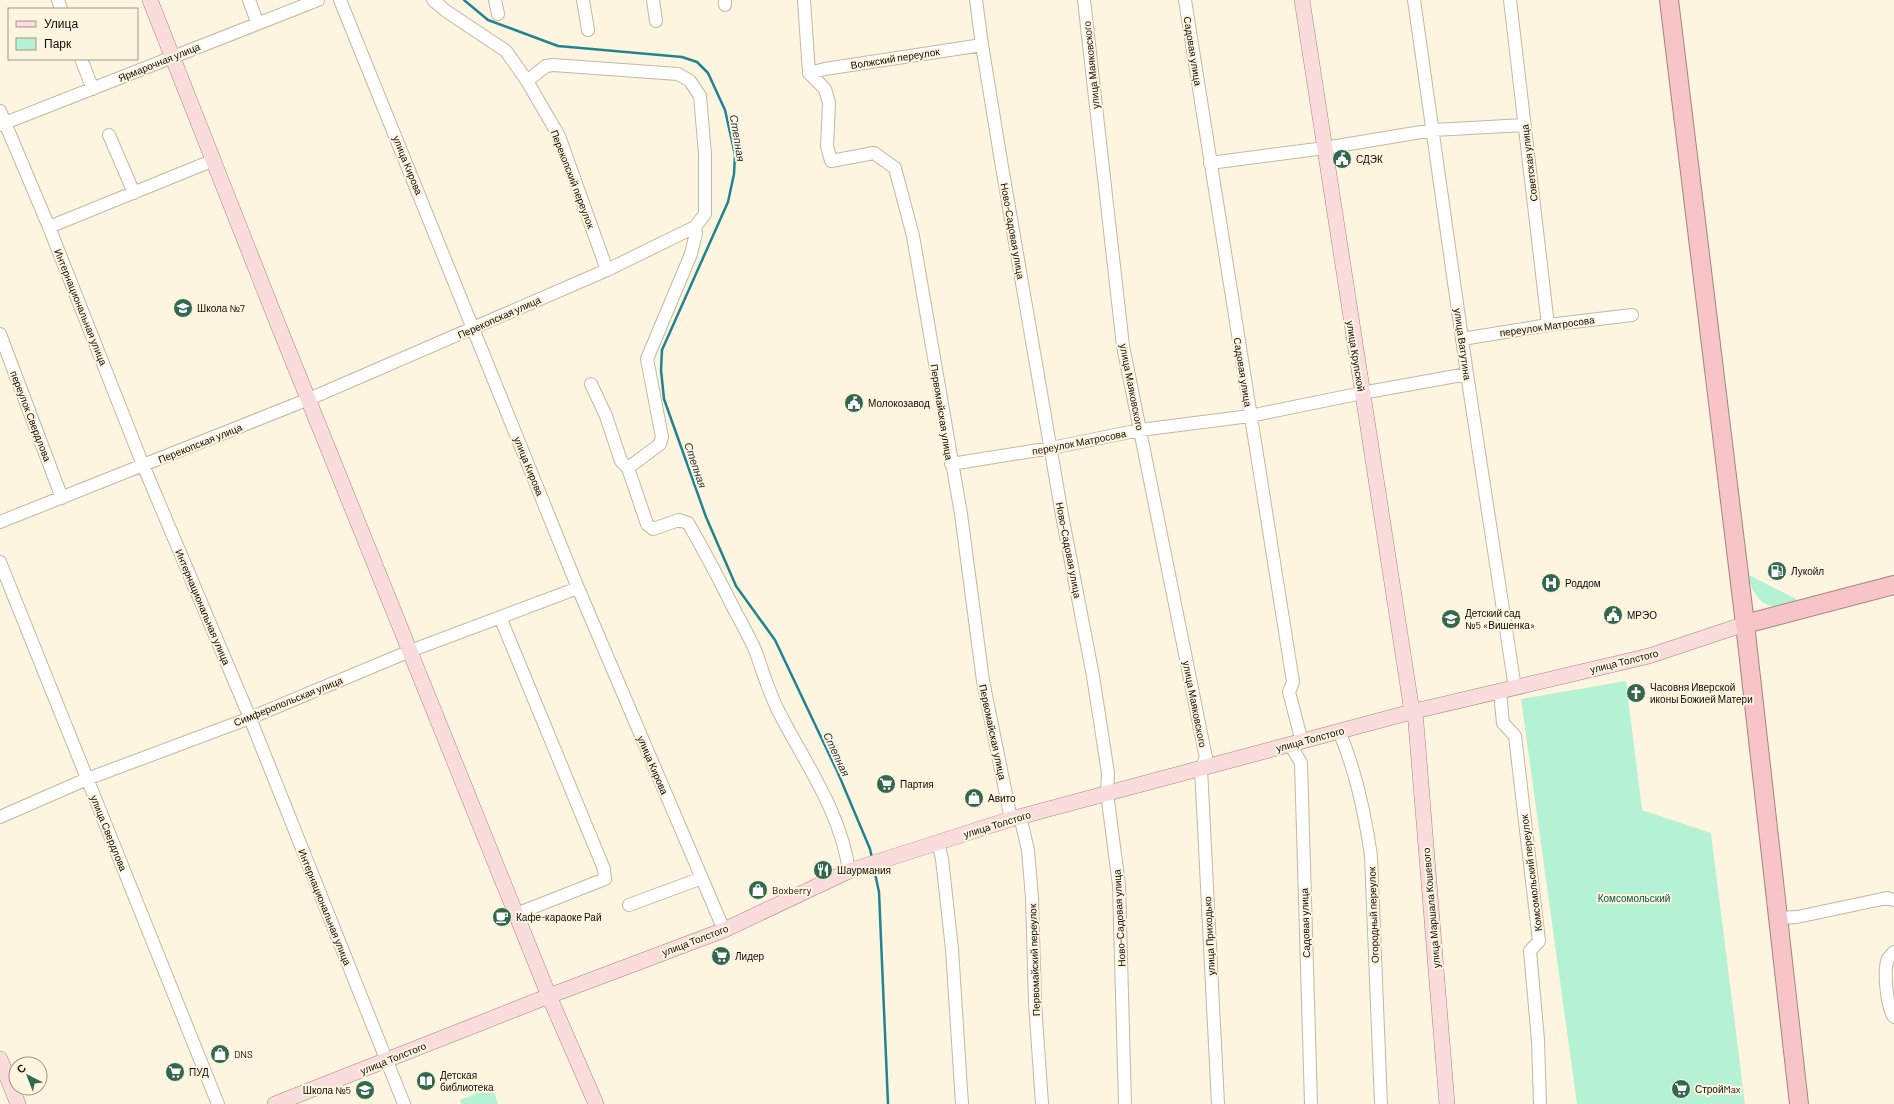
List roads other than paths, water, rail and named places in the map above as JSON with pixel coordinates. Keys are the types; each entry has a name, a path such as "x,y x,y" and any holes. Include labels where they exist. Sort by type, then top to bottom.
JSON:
{"highway":[{"path":"1669,0 1745,624 1799,1104"},
{"path":"1745,624 1894,585"}],"main road":[{"path":"150,0 549,996 596,1104"},
{"name":"улица Крупской","path":"1302,0 1362,393 1414,712"},
{"name":"улица Толстого","path":"275,1104 549,996 724,930 852,870 888,858 1015,818 1339,731 1649,656 1745,624"},
{"name":"улица Маршала Кошевого","path":"1414,712 1447,1104"},
{"path":"0,1059 18,1104"}],"street":[{"path":"249,0 257,22"},
{"name":"Ярмарочная улица","path":"2,124 257,22 318,0"},
{"name":"улица Кирова","path":"340,0 578,588 724,930"},
{"name":"Перекопский переулок","path":"433,0 446,12 506,51 527,81 559,136 607,270"},
{"path":"495,0 498,14"},
{"path":"583,0 588,30"},
{"path":"653,0 656,21"},
{"path":"804,0 809,73"},
{"name":"Ново-Садовая улица","path":"976,0 982,45 1051,448 1093,676 1108,773 1107,793 1119,885 1125,1104"},
{"name":"улица Маяковского","path":"1084,0 1123,346 1206,758 1201,768"},
{"name":"Садовая улица","path":"1185,0 1293,682 1290,692 1296,743 1301,763 1310,1104"},
{"name":"улица Ватутина","path":"1414,0 1467,374 1515,688"},
{"name":"Советская улица","path":"1510,0 1548,325"},
{"name":"Волжский переулок","path":"809,73 825,69 982,45"},
{"path":"81,60 93,88"},
{"path":"527,81 546,66 553,65 678,74 690,81 700,96 706,175 705,214 695,227 696,233 691,254 647,359 662,437 660,444 628,468"},
{"name":"Первомайская улица","path":"809,73 825,89 829,103 827,146 831,161 874,154 895,168 913,236 960,514 983,681 1015,818"},
{"name":"Интернациональная улица","path":"0,111 2,124 49,227 143,466 250,718 404,1104"},
{"path":"1210,163 1325,148 1433,130 1525,126"},
{"path":"109,135 134,193"},
{"path":"49,227 214,160"},
{"name":"Перекопская улица","path":"0,522 309,399 607,270 695,227"},
{"name":"переулок Матросова","path":"1462,339 1548,325 1632,315"},
{"name":"переулок Свердлова","path":"0,334 62,498"},
{"name":"переулок Матросова","path":"951,464 1051,448 1140,430 1250,416 1362,393 1467,374"},
{"path":"591,384 606,416 621,460 628,468 647,524 653,529 679,520 688,523 706,553 755,651 760,669 781,716 807,761 830,806 847,851 852,870"},
{"name":"улица Свердлова","path":"0,562 218,1104"},
{"name":"Симферопольская улица","path":"0,817 88,779 250,718 410,651 578,588"},
{"path":"500,617 604,869 605,879 516,914"},
{"name":"Комсомольский переулок","path":"1500,692 1504,723 1514,736 1539,941 1530,951 1538,1040 1540,1104"},
{"name":"Огородный переулок","path":"1339,731 1350,761 1363,810 1371,856 1380,1104"},
{"name":"улица Приходько","path":"1201,768 1218,1104"},
{"name":"Первомайский переулок","path":"1015,818 1028,850 1032,898 1034,1003 1042,1104"},
{"path":"938,842 942,859 952,949 962,1104"},
{"path":"629,905 702,878"},
{"path":"1778,918 1797,917 1887,898 1894,900"},
{"path":"1894,952 1888,959 1885,974 1891,992 1889,1009 1894,1017"}],"waterway":[{"name":"Степная","path":"464,0 488,20 558,46 682,57 697,62 708,73 725,110 735,155 734,174 728,202 662,350 661,370 664,399 706,517 736,586 775,640 838,773 870,849 872,858"},
{"name":"Степная","path":"874,869 879,892 888,1104"}],"place":[{"name":"СДЭК","path":"1342,159"},
{"name":"Школа №7","path":"183,308"},
{"name":"Молокозавод","path":"854,403"},
{"name":"Лукойл","path":"1777,571"},
{"name":"Роддом","path":"1551,583"},
{"name":"МРЭО","path":"1613,615"},
{"name":"Детский сад №5 «Вишенка»","path":"1451,619"},
{"name":"Часовня Иверской иконы Божией Матери","path":"1636,693"},
{"name":"Партия","path":"886,784"},
{"name":"Авито","path":"974,798"},
{"name":"Шаурмания","path":"823,870"},
{"name":"Boxberry","path":"758,890"},
{"name":"Кафе-караоке Рай","path":"502,917"},
{"name":"Лидер","path":"721,956"},
{"name":"DNS","path":"220,1054"},
{"name":"ПУД","path":"175,1072"},
{"name":"Детская библиотека","path":"426,1081"},
{"name":"СтройMax","path":"1681,1089"},
{"name":"Школа №5","path":"365,1090"}],"park label":[{"name":"Комсомольский","path":"1634,898"}]}
